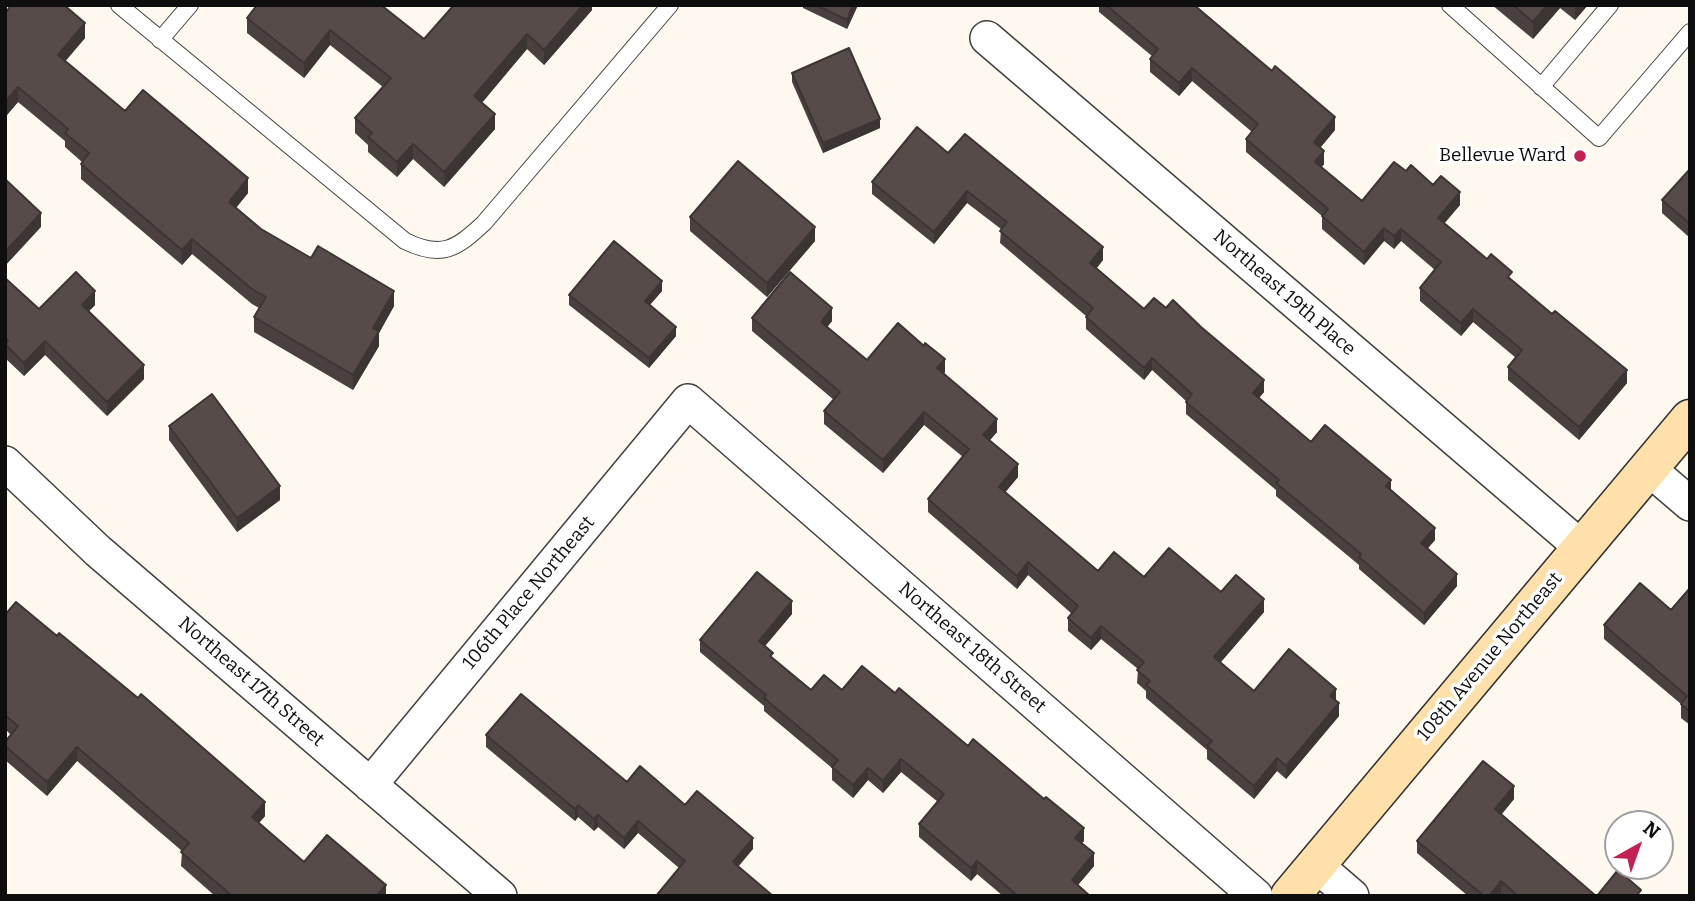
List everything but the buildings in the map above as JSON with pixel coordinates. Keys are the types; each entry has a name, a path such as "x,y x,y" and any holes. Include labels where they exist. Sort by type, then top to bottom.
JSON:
{"main road":[{"name":"108th Avenue Northeast","path":"1290,896 1690,419"}],"street":[{"name":"Northeast 19th Place","path":"986,38 1582,548"},
{"name":"106th Place Northeast","path":"370,785 688,401"},
{"name":"Northeast 18th Street","path":"688,401 1256,896"},
{"name":"Northeast 17th Street","path":"5,463 99,551 500,896"},
{"path":"1649,469 1690,504"},
{"path":"1316,865 1352,896"}],"lane":[{"path":"119,5 405,241 419,248 440,251 460,246 484,223 670,5"},
{"path":"160,40 190,5"},
{"path":"1450,5 1599,138 1690,32"},
{"path":"1541,87 1610,5"}],"place":[{"name":"Bellevue Ward","path":"1580,156"}]}
